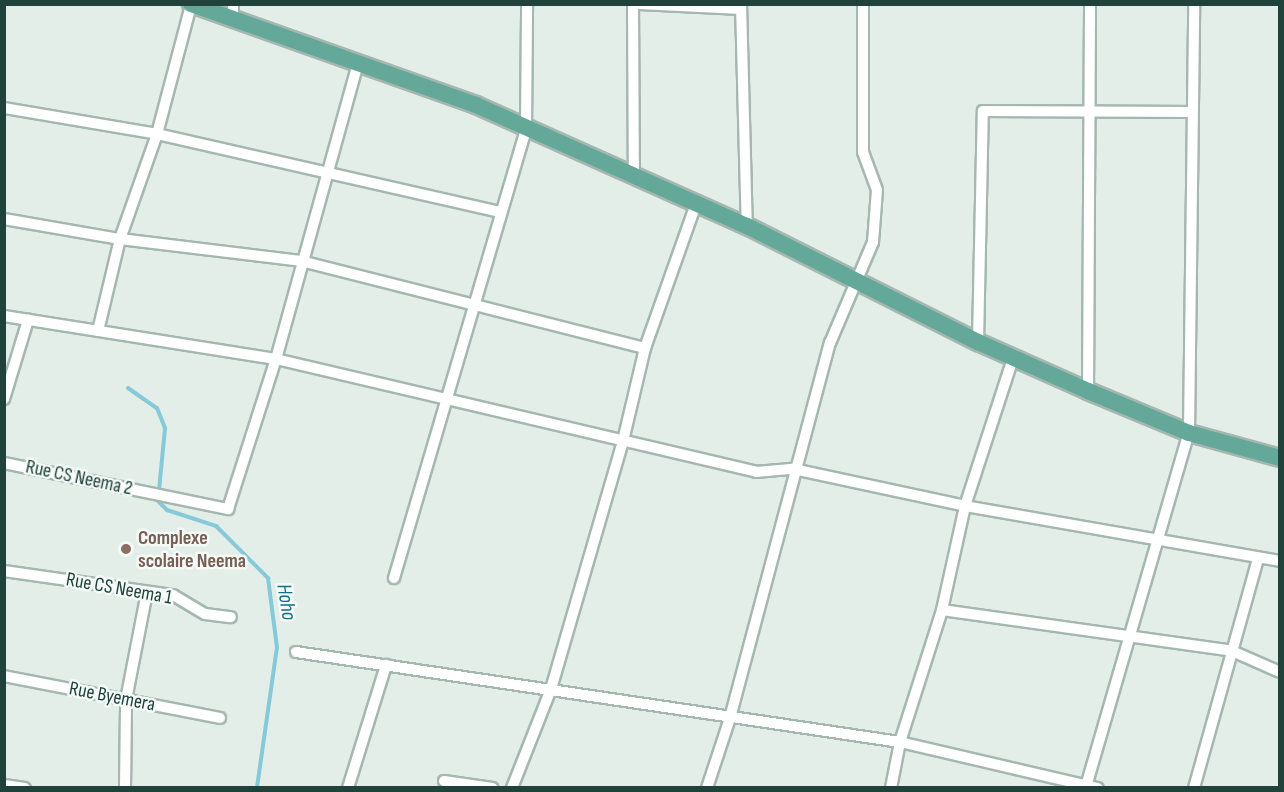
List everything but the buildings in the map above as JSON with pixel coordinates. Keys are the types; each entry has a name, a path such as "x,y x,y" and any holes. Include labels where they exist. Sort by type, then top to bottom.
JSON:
{"main road":[{"path":"191,5 233,11 358,63 476,105 747,226 978,342 1088,391 1189,433 1280,458"}],"street":[{"path":"394,578 526,129 527,4"},
{"path":"633,4 634,175"},
{"path":"639,4 741,7 747,226"},
{"path":"707,788 730,718 793,469 830,343 873,242 877,190 863,152 863,4"},
{"path":"1088,391 1090,4"},
{"path":"1087,783 1156,539 1189,433 1194,4"},
{"path":"98,331 120,239 157,134 191,5"},
{"path":"276,359 301,261 330,171 358,63"},
{"path":"4,108 157,134 330,171 501,212"},
{"path":"978,342 983,111 1192,112"},
{"path":"512,788 551,689 623,441 645,348 696,204"},
{"path":"4,219 120,239 301,261 645,348"},
{"path":"4,316 276,359 756,472 793,469 965,507 1280,561"},
{"path":"4,399 28,320"},
{"path":"891,788 900,742 942,610 965,507 1013,358"},
{"name":"Rue CS Neema 2","path":"4,463 228,509 276,359"},
{"path":"1194,788 1258,559"},
{"name":"Rue CS Neema 1","path":"4,571 173,595 205,614 231,617"},
{"path":"125,788 126,700 147,592"},
{"path":"942,610 1232,651 1280,672"},
{"path":"296,652 900,742 1087,783 1098,788"},
{"path":"348,788 386,665"},
{"name":"Rue Byemera","path":"4,676 220,718"},
{"path":"444,781 493,788"},
{"path":"4,784 25,788"}],"waterway":[{"name":"Hoho","path":"128,388 157,408 165,428 158,501 167,510 216,526 268,578 277,647 257,788"}],"place":[{"name":"Complexe scolaire Neema","path":"126,549"}]}
